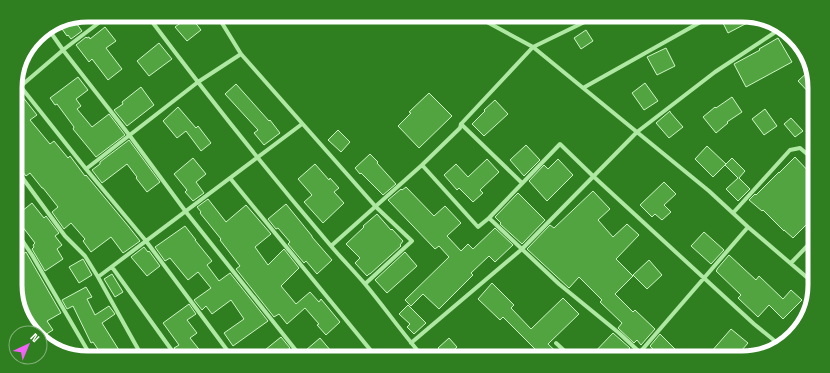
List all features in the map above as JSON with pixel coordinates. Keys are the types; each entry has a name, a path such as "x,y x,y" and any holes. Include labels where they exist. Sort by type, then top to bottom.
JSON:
{"street":[{"path":"22,86 63,50 100,22"},
{"path":"152,22 258,158 331,246 365,284 418,351"},
{"path":"221,22 241,54 376,207 412,241 365,284"},
{"path":"487,22 533,47 709,191 748,227 808,278"},
{"path":"331,246 422,165 460,128 461,124 533,47 585,22"},
{"path":"583,88 701,22"},
{"path":"411,343 522,249 637,132 715,72 775,31"},
{"path":"51,33 186,212 296,351"},
{"path":"86,169 198,82 241,54"},
{"path":"22,88 86,169 146,241 228,351"},
{"path":"98,277 302,124"},
{"path":"461,124 522,183"},
{"path":"422,165 478,227 560,144 754,324 776,342"},
{"path":"733,213 790,150 800,148 808,155"},
{"path":"22,177 65,236 84,256 98,277 139,351"},
{"path":"230,178 371,351"},
{"path":"488,218 559,284 639,351"},
{"path":"641,351 748,227"},
{"path":"22,240 88,351"},
{"path":"791,263 808,245"},
{"path":"112,267 173,351"},
{"path":"556,343 565,351"}],"building":[{"path":"182,22 195,22 201,30 187,41 175,27"},
{"path":"722,22 748,22 728,33"},
{"path":"76,23 82,31 71,39 68,35 67,36 61,28 67,25"},
{"path":"105,27 116,41 106,48 122,69 108,80 92,59 89,62 76,45 86,37 89,37 90,39"},
{"path":"586,30 593,41 581,49 574,38"},
{"path":"778,38 792,62 746,87 734,64"},
{"path":"159,43 172,59 149,76 137,61"},
{"path":"666,48 675,66 657,75 647,57"},
{"path":"806,73 808,92 798,81"},
{"path":"78,77 88,90 76,99 81,106 77,109 92,127 109,114 125,135 96,157 73,129 74,127 57,104 55,105 50,98"},
{"path":"645,83 658,101 644,110 632,93"},
{"path":"236,84 269,121 270,120 280,133 264,145 254,133 258,130 225,94"},
{"path":"141,87 154,105 127,126 114,110 123,104 122,102"},
{"path":"429,93 452,116 419,148 398,126 411,113 409,112"},
{"path":"22,96 37,115 30,120 50,144 54,141 68,158 70,156 140,241 123,253 111,237 91,252 83,241 85,239 71,223 64,229 52,212 58,207 30,173 26,176 22,171"},
{"path":"732,97 742,112 727,122 728,123 716,133 703,117 715,107 716,108"},
{"path":"495,100 508,114 484,136 472,124"},
{"path":"178,107 196,128 198,126 211,143 201,151 186,131 177,138 163,121"},
{"path":"765,109 777,126 764,135 752,119"},
{"path":"670,111 683,127 669,138 656,123"},
{"path":"791,118 803,131 795,137 784,124"},
{"path":"338,130 350,142 341,152 328,140"},
{"path":"129,140 160,182 147,192 127,164 102,183 92,170"},
{"path":"526,145 540,160 524,176 510,160"},
{"path":"707,146 726,164 713,177 695,159"},
{"path":"370,154 396,184 383,195 355,168"},
{"path":"795,157 808,171 808,223 793,238 763,210 762,211 749,200"},
{"path":"193,158 206,174 196,182 204,193 193,201 185,192 187,190 174,174"},
{"path":"732,158 745,171 739,178 750,189 738,201 726,189 738,178 725,165"},
{"path":"487,159 499,172 480,190 483,193 473,202 459,188 457,190 444,175 456,164 468,177"},
{"path":"558,159 573,175 547,201 529,181 544,165 548,169"},
{"path":"315,164 329,180 330,178 339,188 334,192 344,203 323,223 304,202 312,195 298,179"},
{"path":"664,182 676,194 664,205 671,212 662,220 655,214 652,217 640,205"},
{"path":"406,187 434,216 445,206 461,223 447,236 461,251 468,244 473,249 495,228 513,245 495,262 489,256 471,273 473,275 439,309 423,294 411,306 405,300 449,257 439,246 435,249 388,200 401,189 402,190"},
{"path":"593,191 610,209 598,220 613,237 627,224 639,235 616,259 633,276 615,294 633,312 635,310 655,329 641,345 637,340 634,343 618,328 622,323 600,302 602,300 579,277 569,288 527,249 550,225 554,228"},
{"path":"518,193 545,220 522,244 500,224 501,223 495,217"},
{"path":"208,199 226,222 246,205 271,234 255,247 268,265 284,249 299,268 281,286 296,304 310,292 319,302 321,299 340,322 326,335 317,325 319,324 305,308 287,324 279,314 274,317 236,269 240,266 200,213 201,212 197,207"},
{"path":"32,203 44,218 46,216 59,233 55,236 62,245 57,249 63,259 45,271 32,249 35,243 22,226 22,211"},
{"path":"286,204 332,260 317,274 306,261 304,263 288,244 290,242 268,219"},
{"path":"377,214 403,241 400,245 401,246 367,276 355,263 360,258 346,244"},
{"path":"185,226 212,261 207,265 219,281 230,273 268,321 233,346 224,333 244,319 231,300 212,314 206,306 202,310 194,300 211,288 198,272 188,280 170,258 165,261 155,247"},
{"path":"704,232 724,250 711,264 691,246"},
{"path":"144,247 148,252 149,251 160,266 147,276 131,257"},
{"path":"26,252 61,313 47,321 53,330 48,333 48,325 36,325 27,310 24,302 22,255"},
{"path":"405,252 417,266 387,293 375,280"},
{"path":"729,255 756,280 759,276 783,299 791,290 802,300 783,319 769,305 758,317 738,298 741,295 716,271"},
{"path":"83,259 92,275 79,283 69,267"},
{"path":"649,260 662,275 647,289 633,275"},
{"path":"112,274 123,292 115,297 104,279"},
{"path":"492,283 514,305 511,308 531,329 563,298 579,314 548,344 556,351 537,351 503,317 500,320 478,299"},
{"path":"86,287 92,297 87,299 95,315 109,306 115,314 102,323 120,351 99,351 93,342 91,343 73,306 67,309 62,300"},
{"path":"189,304 196,314 187,320 197,333 190,338 200,351 177,351 174,348 179,345 163,323"},
{"path":"408,305 426,323 414,334 407,327 410,324 399,314"},
{"path":"731,329 748,343 741,351 712,351"},
{"path":"613,333 630,348 627,351 596,351"},
{"path":"660,334 677,351 655,351 650,346"},
{"path":"281,337 290,348 286,351 264,351"},
{"path":"320,338 331,351 307,351 306,350"},
{"path":"449,338 457,347 453,351 441,351 438,348"}]}
